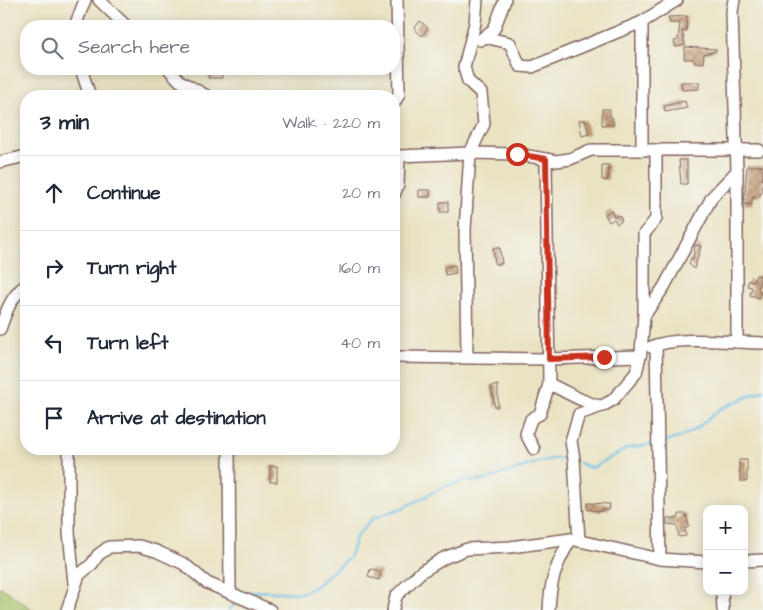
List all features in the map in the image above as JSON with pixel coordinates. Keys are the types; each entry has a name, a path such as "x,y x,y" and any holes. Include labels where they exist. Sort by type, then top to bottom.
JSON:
{"street":[{"path":"77,20 85,0"},
{"path":"99,0 120,20"},
{"path":"397,0 397,20"},
{"path":"468,356 465,230 470,152 483,128 484,118 481,94 468,81 465,72 475,23 477,0"},
{"path":"470,46 494,29 505,0"},
{"path":"484,37 510,43 520,66 532,68 642,22 677,0"},
{"path":"734,0 732,12 737,171 737,342"},
{"path":"642,22 642,150"},
{"path":"83,75 88,90"},
{"path":"174,75 180,81 196,90"},
{"path":"399,75 399,90"},
{"path":"400,155 470,152 517,154 556,161 570,159 591,150 760,150"},
{"path":"549,610 549,594 556,564 575,540 571,441 579,414 613,400 636,373 644,316 643,239 644,234 656,219 656,150"},
{"path":"0,162 20,157"},
{"path":"534,449 526,434 531,419 540,414 549,384 546,159"},
{"path":"644,316 664,287 712,196 737,171"},
{"path":"0,329 9,306 20,290"},
{"path":"400,357 468,356 549,359 640,354 662,342 763,343"},
{"path":"656,345 660,559"},
{"path":"549,384 573,394 588,404 602,406"},
{"path":"70,455 69,532 74,584"},
{"path":"229,455 230,591"},
{"path":"393,610 396,596 421,572 444,558 467,549 510,547 575,540 660,559 703,562"},
{"path":"67,610 78,575 104,549 138,546 184,564 207,583 230,591 270,610"},
{"path":"748,561 763,560"},
{"path":"722,595 723,610"}],"green space":[{"path":"0,586 33,610 0,610"}],"building":[{"path":"687,16 686,32 682,31 685,45 676,47 674,41 678,40 680,23 670,23 668,17"},
{"path":"420,21 428,28 422,36 414,29"},
{"path":"685,47 716,49 716,51 704,54 703,63 694,62 694,59 684,59"},
{"path":"209,75 222,75 222,78 208,78"},
{"path":"681,82 699,82 699,89 682,90"},
{"path":"685,101 687,108 665,112 664,106"},
{"path":"602,109 610,109 610,117 612,117 614,125 602,125"},
{"path":"579,120 585,120 589,134 582,136"},
{"path":"679,160 687,160 687,184 681,184"},
{"path":"602,165 609,165 608,180 602,180"},
{"path":"747,166 763,166 762,193 760,196 752,198 752,205 744,204"},
{"path":"419,190 430,190 430,197 419,197"},
{"path":"440,202 448,202 448,212 440,212"},
{"path":"611,210 614,217 619,215 622,221 617,224 614,219 609,222 605,214"},
{"path":"695,245 701,246 694,269 689,264 691,258 693,259"},
{"path":"493,248 500,248 502,264 495,264"},
{"path":"455,265 456,273 445,275 444,267"},
{"path":"756,275 761,276 758,290 761,291 759,298 750,295 752,287 747,286 749,280 754,281"},
{"path":"498,385 498,407 495,407 491,386"},
{"path":"739,460 747,460 747,481 740,481"},
{"path":"270,466 277,466 277,482 270,482"},
{"path":"588,503 610,504 609,510 601,510 601,512 587,509"},
{"path":"679,514 686,514 689,527 685,528 686,536 679,537 677,525 667,524 667,518 679,518"},
{"path":"370,569 381,571 379,580 368,577"}],"waterway":[{"path":"661,442 679,438 696,429 720,409 763,390"},
{"path":"579,463 592,468 628,448 654,444"},
{"path":"245,595 254,591 301,593 315,587 350,556 356,537 373,518 403,508 446,486 464,481 486,480 539,462 557,458 569,459"},
{"path":"229,610 239,599"}],"route":[{"path":"517,154 546,159 549,359 604,357"}]}
